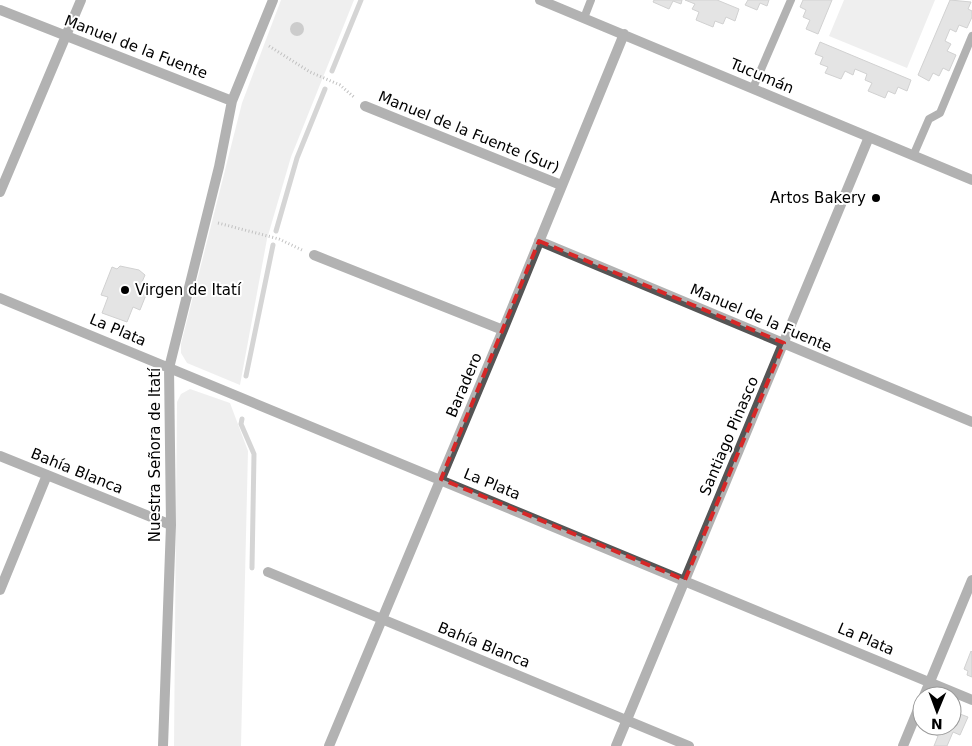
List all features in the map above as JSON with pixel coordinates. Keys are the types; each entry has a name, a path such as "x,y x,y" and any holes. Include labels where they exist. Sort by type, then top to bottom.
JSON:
{"street":[{"path":"0,192 81,0"},
{"name":"Nuestra Señora de Itatí","path":"163,746 171,525 169,368 206,219 232,101 273,0"},
{"name":"Tucumán","path":"540,0 972,180"},
{"name":"Manuel de la Fuente","path":"0,10 232,101"},
{"name":"Baradero","path":"329,746 503,330 624,34"},
{"name":"Manuel de la Fuente (Sur)","path":"365,106 561,185"},
{"name":"Santiago Pinasco","path":"616,746 869,137"},
{"name":"Manuel de la Fuente","path":"539,241 972,422"},
{"path":"314,255 503,330"},
{"name":"La Plata","path":"0,298 972,700"},
{"name":"Bahía Blanca","path":"0,456 171,525"},
{"path":"0,590 47,475"},
{"name":"Bahía Blanca","path":"268,572 690,746"},
{"path":"928,686 972,580"},
{"path":"903,746 912,724"}],"lane":[{"path":"584,18 591,0"},
{"path":"754,88 791,0"},
{"path":"914,156 929,119 940,113 972,36"}],"path":[{"path":"256,41 272,47 310,72 340,85 365,106"},
{"path":"206,219 279,239 314,255"}],"highlighted area":[{"path":"539,241 784,343 685,580 441,479"}],"shaded area":[{"path":"281,0 354,0 291,157 267,239 240,385 187,363 181,353 181,344 242,103"},
{"path":"844,0 935,0 907,68 829,36"},
{"path":"190,389 230,403 248,451 241,746 174,746 177,402 181,394"}],"building":[{"path":"654,0 682,0 681,4 673,1 669,9 653,2"},
{"path":"685,0 717,0 739,9 735,21 726,17 723,24 715,21 713,27 696,20 699,12 692,9 695,4"},
{"path":"748,0 769,0 767,6 760,3 757,10 745,5"},
{"path":"803,0 832,0 818,34 806,29 810,20 803,17 806,10 800,7"},
{"path":"950,0 971,2 968,9 972,11 972,17 967,28 959,25 956,32 950,29 945,41 951,44 947,51 956,55 949,71 943,68 939,76 933,73 929,81 918,75"},
{"path":"820,42 911,80 907,91 898,87 895,94 888,91 885,98 868,91 872,83 865,80 867,74 855,69 853,75 845,71 841,79 825,73 828,67 820,64 823,57 815,54"},
{"name":"Virgen de Itatí","path":"120,266 139,270 145,275 142,282 150,285 140,310 133,307 127,322 102,313 108,297 101,295 112,267 117,269"},
{"path":"971,651 972,677 967,675 968,671 964,669"},
{"path":"962,715 968,717 962,730"},
{"path":"938,736 951,736 947,746 934,746"}],"waterway":[{"path":"332,71 361,0"},
{"path":"276,231 297,158 325,89"},
{"path":"246,376 273,245"},
{"path":"242,419 241,424 254,454 252,568"}],"place":[{"name":"Artos Bakery","path":"876,198"},
{"name":"Virgen de Itatí","path":"125,290"}]}
